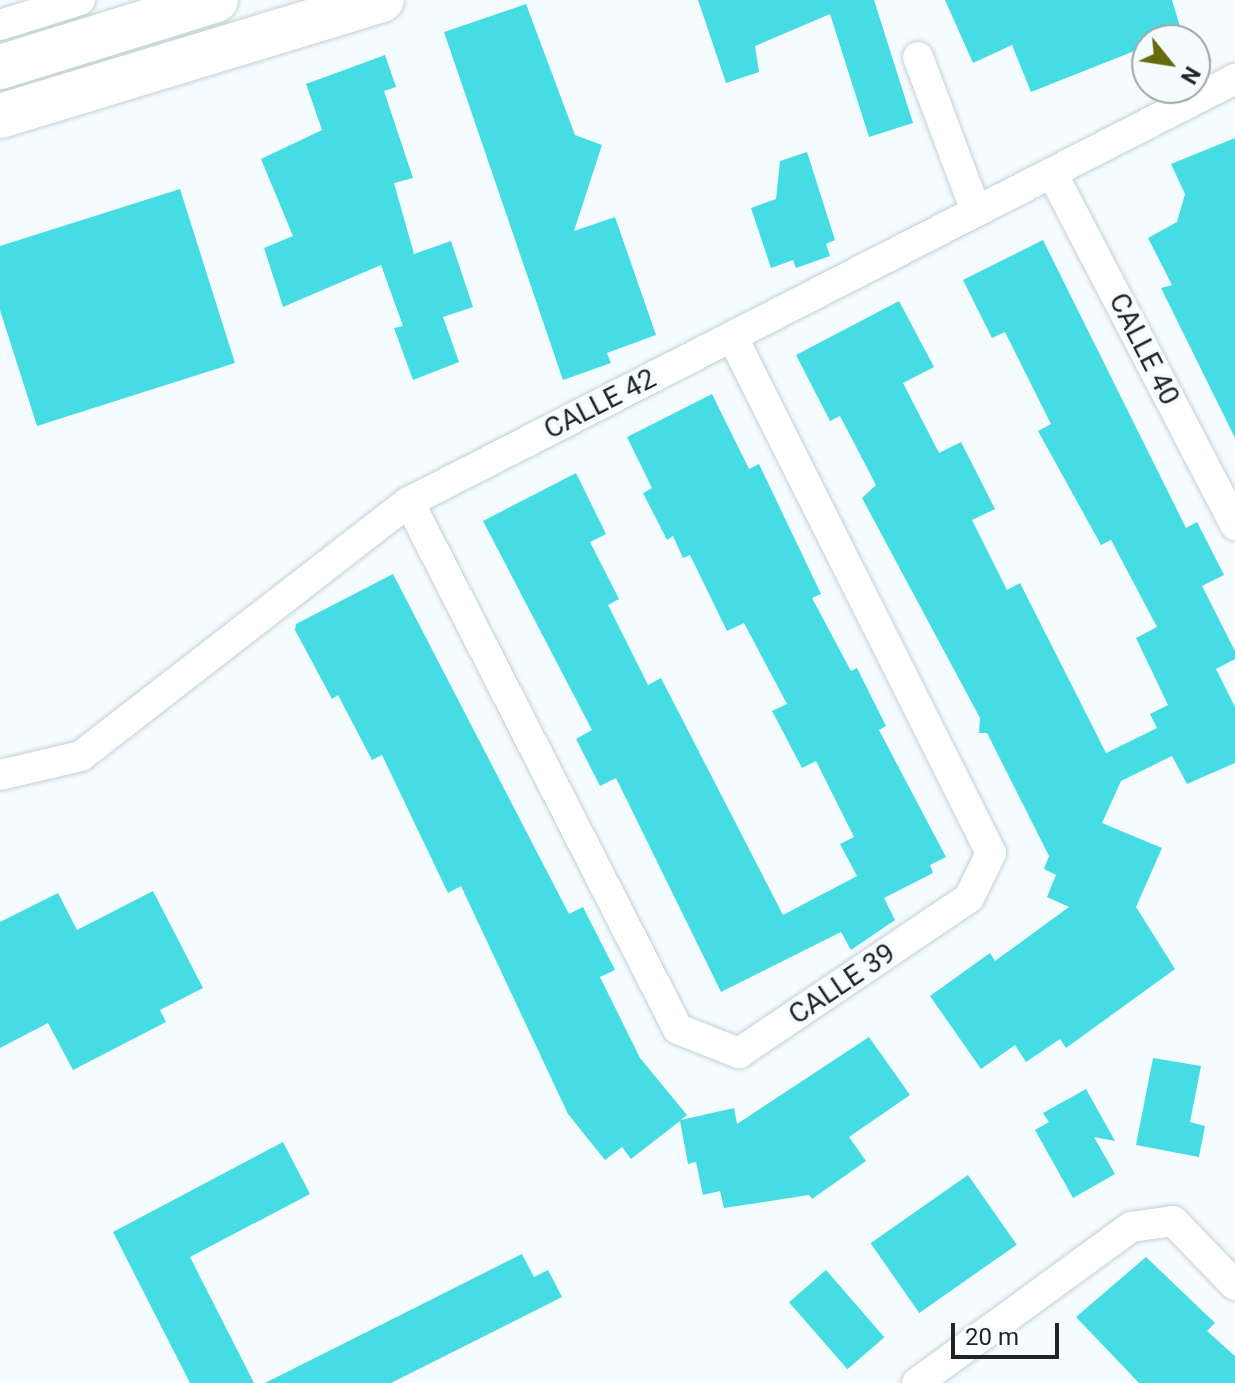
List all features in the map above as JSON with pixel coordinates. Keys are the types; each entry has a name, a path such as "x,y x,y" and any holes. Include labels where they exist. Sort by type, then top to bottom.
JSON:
{"main road":[{"path":"0,67 216,0"},
{"path":"0,116 382,0"}],"street":[{"path":"0,25 80,0"},
{"path":"918,57 976,211"},
{"name":"CALLE 42","path":"0,775 81,756 409,502 1235,79"},
{"name":"CALLE 40","path":"1052,173 1235,525"},
{"name":"CALLE 39","path":"409,502 678,1029 739,1053 969,898 991,853 732,336"},
{"path":"917,1383 1131,1227 1173,1221 1235,1285"}],"building":[{"path":"698,0 874,0 913,123 869,137 830,14 755,46 759,72 726,83"},
{"path":"945,0 1172,0 1179,24 1131,24 1131,52 1031,92 1012,45 973,63"},
{"path":"526,4 575,135 602,145 574,231 615,217 656,335 607,353 611,363 563,380 444,32"},
{"path":"385,55 396,87 384,91 413,178 394,183 414,254 451,241 473,307 443,317 459,362 413,380 394,328 403,326 381,265 283,307 264,248 293,236 261,159 322,130 306,84"},
{"path":"1235,138 1235,438 1161,288 1172,285 1148,238 1177,222 1185,194 1171,164"},
{"path":"807,152 835,240 826,244 830,256 796,268 793,260 771,268 751,208 776,199 780,161"},
{"path":"180,189 235,363 37,426 0,310 0,246"},
{"path":"1043,240 1186,528 1197,522 1224,575 1202,586 1235,651 1235,659 1216,669 1235,707 1235,763 1187,784 1172,756 1121,781 1102,823 1162,848 1136,907 1175,969 1066,1048 1060,1039 1026,1062 1015,1045 981,1069 930,996 990,953 995,961 1069,907 1047,897 1056,875 1044,869 1049,856 987,733 979,733 980,718 862,498 876,485 840,416 830,421 796,355 899,301 934,367 903,383 939,453 961,442 995,509 972,520 1007,590 1020,583 1106,753 1157,728 1150,714 1168,705 1136,638 1157,627 1111,540 1101,545 1038,431 1051,424 1005,332 992,338 963,280"},
{"path":"712,394 749,469 759,464 821,594 812,598 851,671 857,668 886,726 879,730 946,857 930,865 933,873 884,898 895,920 851,950 841,932 721,992 616,778 600,786 576,739 592,730 483,521 576,473 606,534 590,542 619,599 608,605 648,685 661,678 783,915 857,876 840,844 854,837 816,761 802,768 772,711 787,704 744,623 727,631 690,555 683,558 673,536 667,540 643,493 652,488 627,437"},
{"path":"393,574 569,914 583,907 615,970 600,977 640,1058 687,1115 681,1120 734,1108 737,1124 869,1037 910,1095 849,1137 866,1161 812,1199 809,1195 724,1208 720,1191 703,1195 696,1162 688,1164 680,1121 631,1159 622,1147 605,1160 568,1114 461,886 448,893 382,755 372,760 338,695 332,699 295,630 296,624"},
{"path":"153,891 203,988 160,1010 166,1022 73,1070 48,1023 0,1048 0,922 58,893 77,930"},
{"path":"1153,1058 1201,1066 1190,1122 1205,1126 1199,1157 1136,1145"},
{"path":"1086,1089 1115,1141 1094,1137 1115,1174 1073,1198 1035,1130 1049,1122 1043,1113"},
{"path":"283,1142 310,1194 190,1257 254,1383 190,1383 113,1232"},
{"path":"968,1175 1017,1245 919,1313 871,1243"},
{"path":"522,1254 534,1277 548,1270 562,1297 391,1383 265,1383"},
{"path":"1146,1257 1215,1323 1207,1331 1235,1356 1235,1383 1139,1383 1076,1317"},
{"path":"826,1270 884,1337 847,1369 789,1302"}]}
